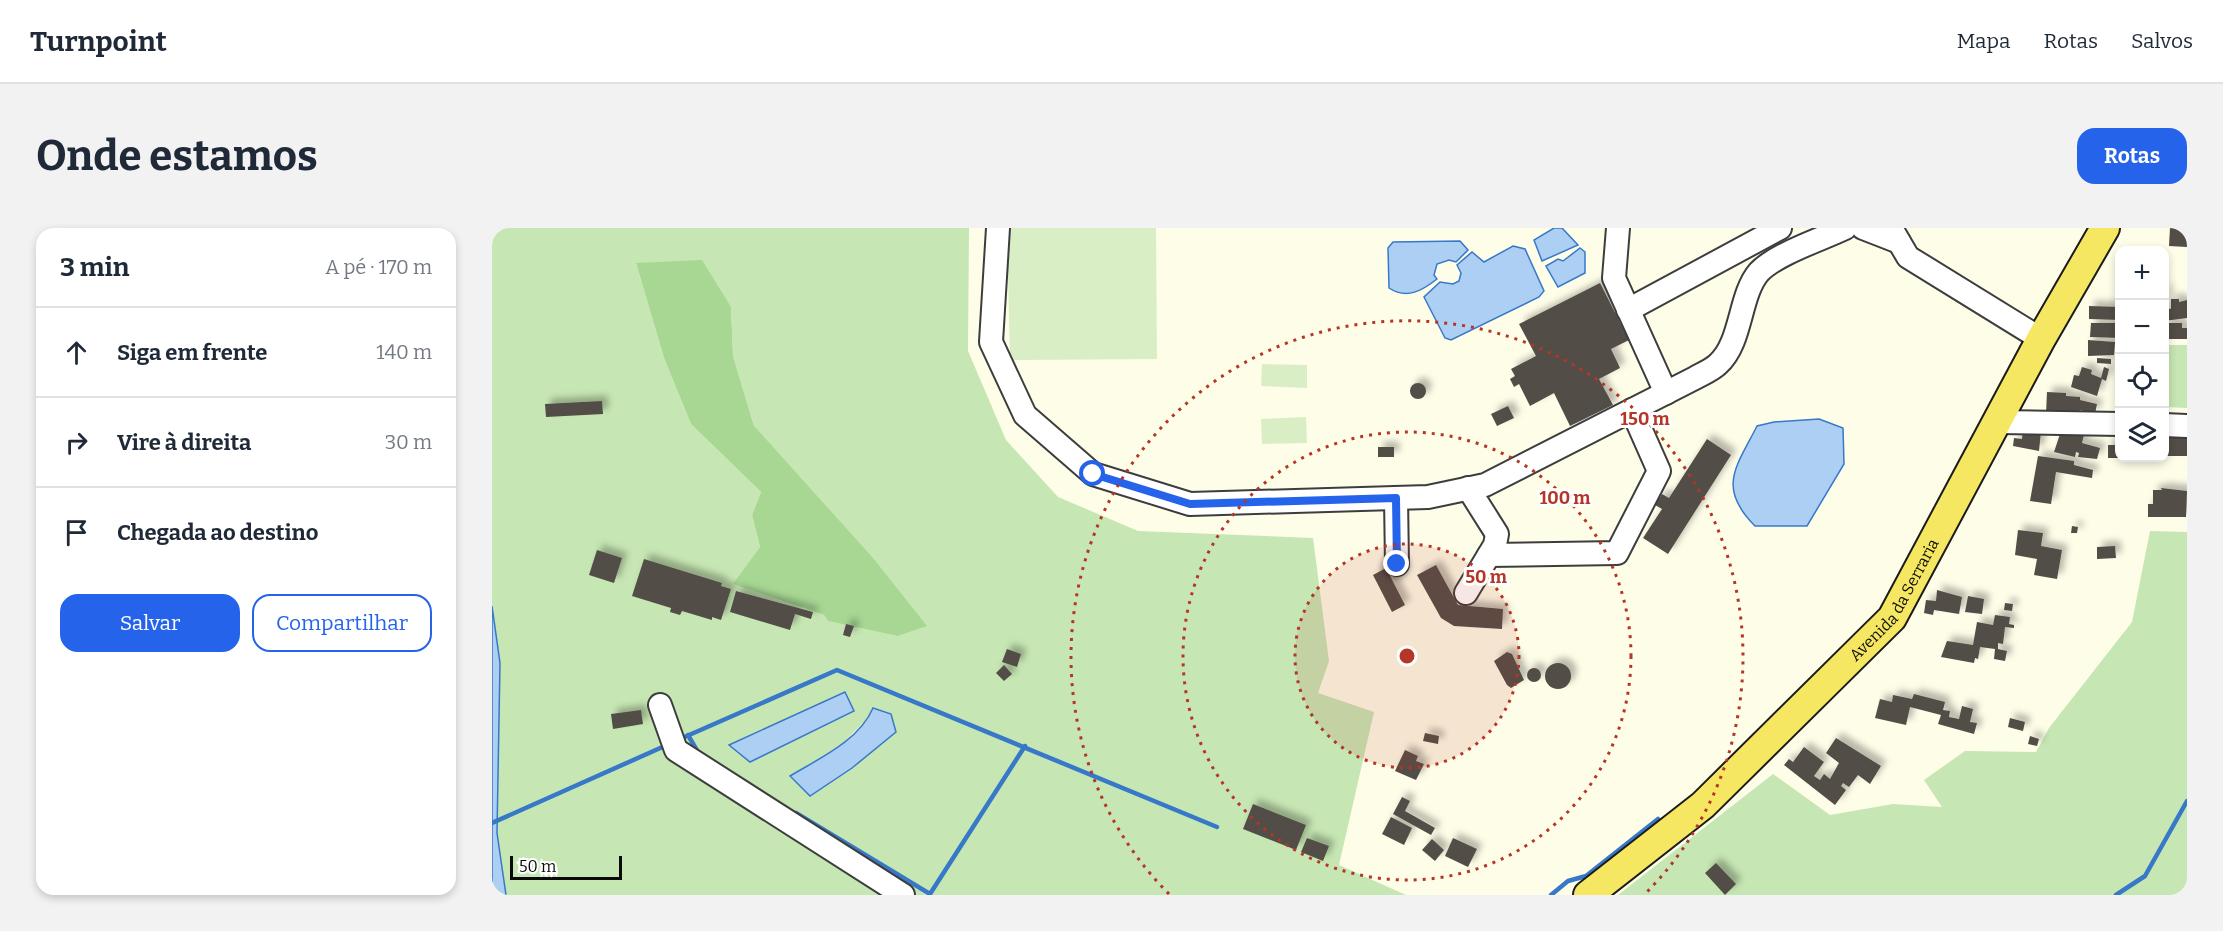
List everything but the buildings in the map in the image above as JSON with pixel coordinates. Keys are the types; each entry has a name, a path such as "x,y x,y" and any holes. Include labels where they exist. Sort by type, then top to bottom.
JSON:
{"main road":[{"name":"Avenida da Serraria","path":"1588,895 1703,805 1892,618 2041,339 2105,228"}],"street":[{"path":"998,228 991,342 1025,415 1093,474 1190,504 1428,497 1485,485 1666,393 1719,363 1738,328 1749,288 1760,272 1775,261 1845,228"},
{"path":"1628,310 1780,228"},
{"path":"1863,228 1895,235 1908,257 2041,339"},
{"path":"1622,230 1614,278 1666,393"},
{"path":"1489,555 1617,554 1659,471 1632,410"},
{"path":"1997,422 2115,424"},
{"path":"2169,425 2187,426"},
{"path":"1466,593 1495,545 1497,534 1468,488"},
{"path":"1396,498 1397,564"},
{"path":"660,705 676,750 903,895"}],"green space":[{"path":"492,228 969,228 968,351 1006,440 1058,497 1138,531 1313,538 1329,661 1318,693 1374,712 1339,865 1406,895 506,895 497,833 500,663 492,606","holes":["636,263 731,307 733,356 754,426 897,636 829,621 824,615 734,584 760,547 752,515 761,492 691,424 664,358","869,717 852,768 811,796 790,777 844,742"]},
{"path":"1007,228 1156,228 1157,359 1010,360"},
{"path":"702,260 731,307 733,356 754,426 873,558 927,626 897,636 828,621 824,615 733,584 760,547 752,515 761,492 691,424 664,358 636,263"},
{"path":"2169,345 2187,345 2187,408 2169,407"},
{"path":"1262,364 1307,365 1307,388 1261,386"},
{"path":"1306,417 1307,443 1262,444 1261,419"},
{"path":"2150,531 2187,532 2187,895 1618,895 1773,774 1830,815 1893,804 1942,807 1924,780 1965,751 2036,752 2049,728 2132,622"}],"water":[{"path":"1554,228 1562,228 1578,245 1542,261 1534,240"},
{"path":"1460,241 1468,250 1456,262 1449,260 1437,264 1434,275 1437,279 1426,287 1408,293 1396,292 1389,288 1388,248 1393,242"},
{"path":"1513,246 1525,249 1544,291 1539,297 1451,340 1445,338 1424,297 1440,282 1453,284 1459,281 1461,273 1457,265 1472,252 1484,262"},
{"path":"1580,248 1585,252 1585,273 1558,287 1546,266 1558,259 1563,261"},
{"path":"1819,419 1843,428 1844,464 1807,526 1755,526 1736,500 1733,488 1737,465 1757,426 1774,422"},
{"path":"492,606 500,663 497,833 506,895 492,895"},
{"path":"845,692 854,711 750,762 729,745"},
{"path":"873,708 891,714 896,732 852,768 810,796 790,776 848,740 867,720"}],"waterway":[{"path":"680,739 837,670 1217,827"},
{"path":"688,735 699,754"},
{"path":"492,823 667,745"},
{"path":"796,813 930,894 1025,746"},
{"path":"2116,895 2145,876 2187,801"},
{"path":"1551,895 1568,881 1586,876 1658,819"}],"route":[{"path":"1093,474 1190,504 1396,498 1397,564"}]}
